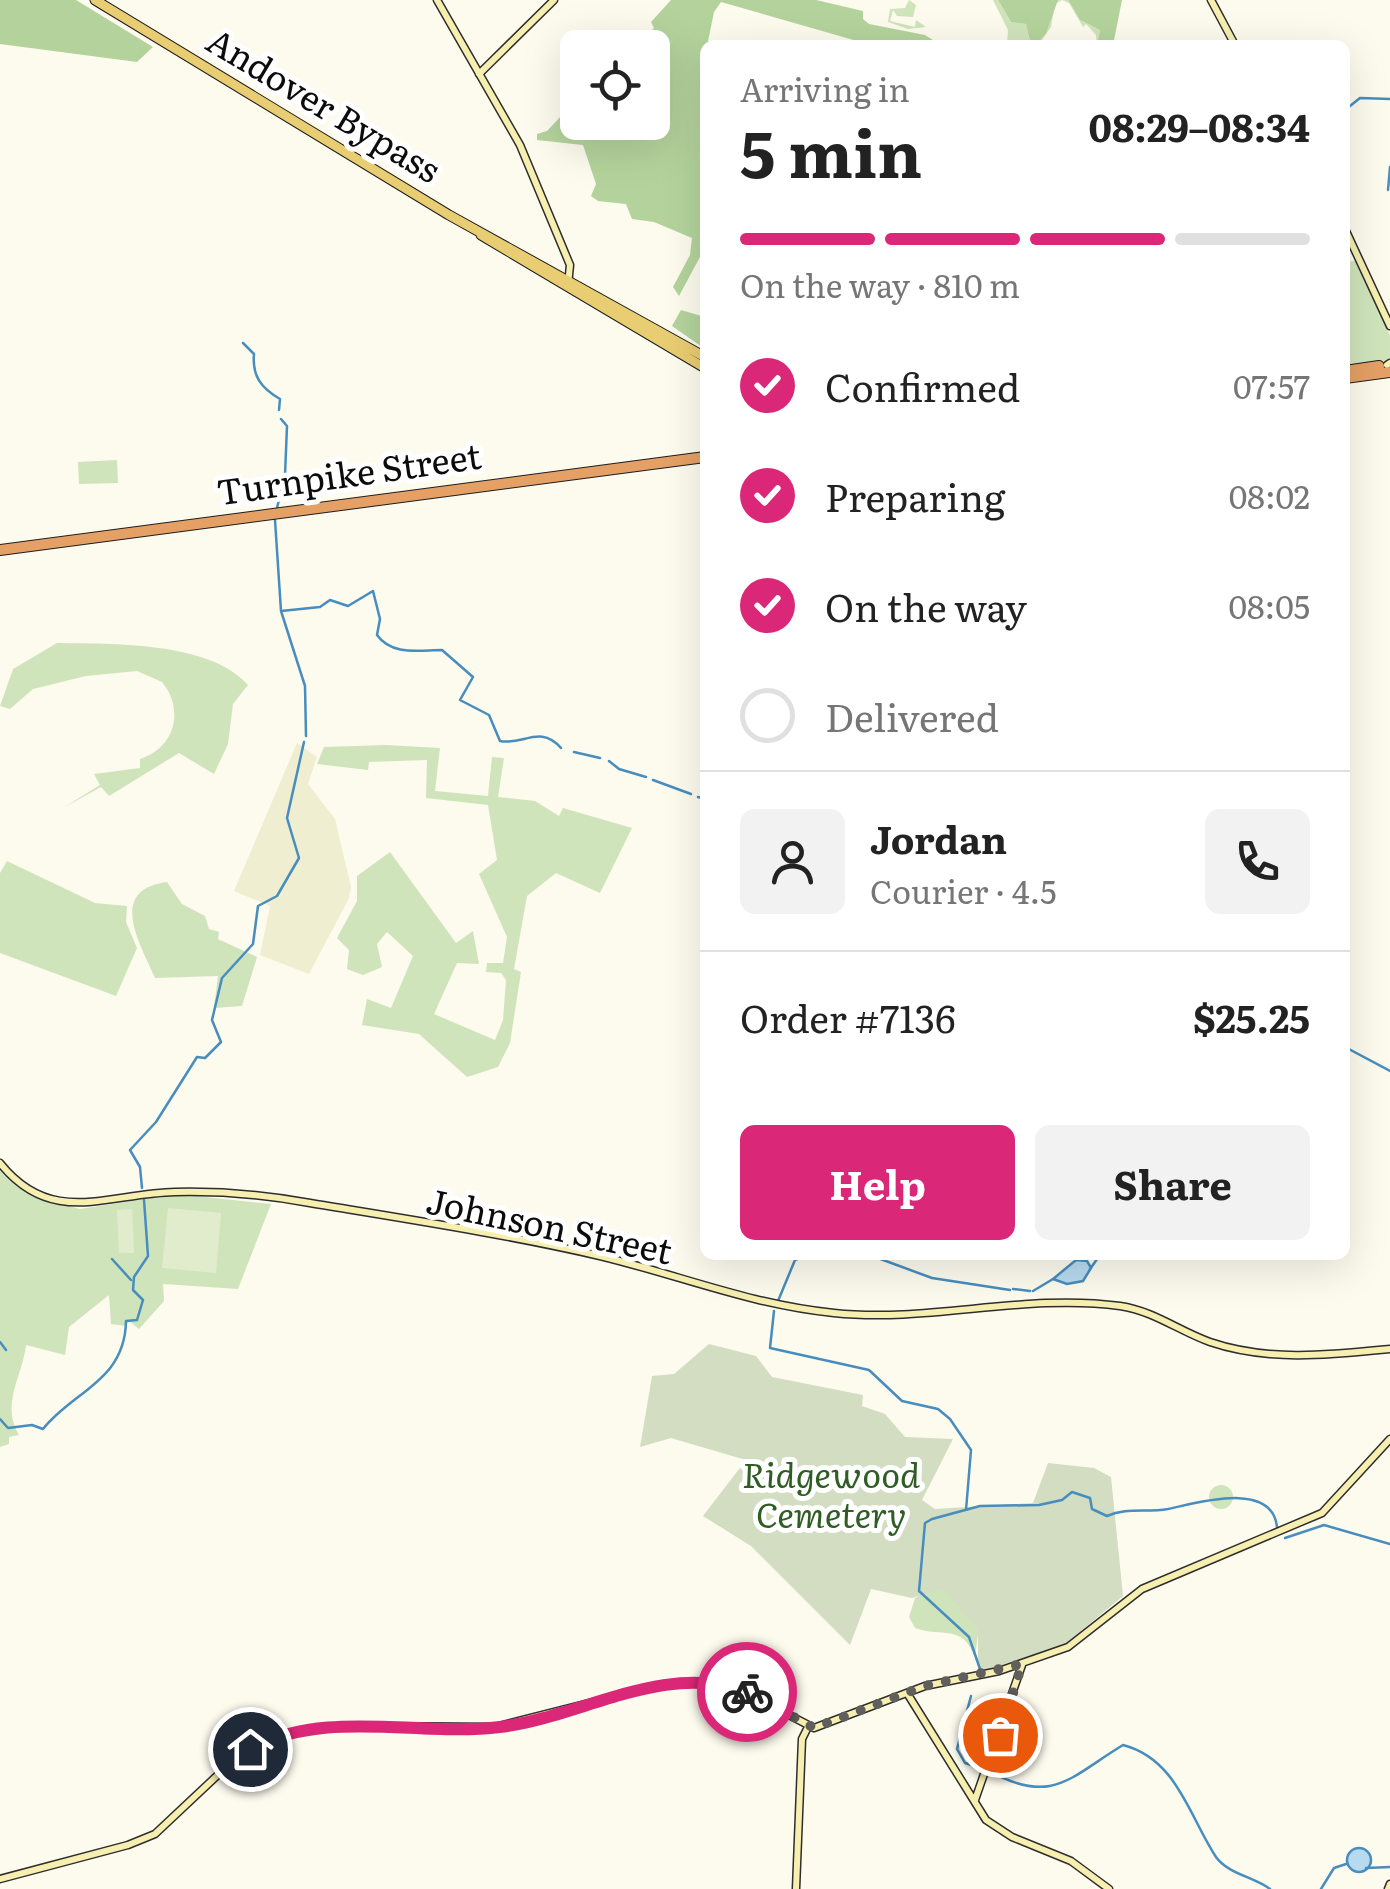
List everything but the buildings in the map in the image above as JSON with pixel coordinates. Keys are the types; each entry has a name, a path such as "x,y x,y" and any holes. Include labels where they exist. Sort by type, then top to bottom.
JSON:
{"highway":[{"path":"1350,373 1389,368"},
{"name":"Turnpike Street","path":"0,550 700,458"}],"main road":[{"name":"Andover Bypass","path":"95,0 470,227 498,248 700,354"},
{"name":"Andover Bypass","path":"569,283 700,365"}],"street":[{"path":"436,0 512,131 570,265 569,283"},
{"path":"480,74 554,0"},
{"path":"1211,0 1231,40"},
{"path":"1350,240 1390,326"},
{"name":"Johnson Street","path":"0,1163 28,1188 72,1203 90,1205 171,1192 305,1202 592,1254 766,1305 907,1317 1027,1303 1099,1304 1140,1310 1206,1341 1252,1352 1336,1354 1390,1349"},
{"path":"802,1739 811,1728 906,1692 1022,1664 1076,1642 1142,1589 1322,1514 1390,1440"},
{"path":"975,1800 1022,1664"},
{"path":"0,1879 128,1846 156,1834 238,1756 287,1734 351,1726 495,1727 664,1684 696,1682 743,1690 811,1728"},
{"path":"906,1692 994,1827 1071,1860 1110,1889"},
{"path":"796,1722 804,1750 796,1889"},
{"path":"804,1750 811,1728"}],"shaded area":[{"path":"297,743 317,757 308,784 335,819 351,887 309,974 260,955 270,906 234,891"}],"green space":[{"path":"0,0 76,0 153,47 137,62 0,44"},
{"path":"671,0 816,0 863,11 863,19 869,24 933,40 854,40 721,2 714,12 708,40 700,40 700,257 679,296 673,287 690,255 692,238 654,222 632,219 626,204 598,201 591,196 596,184 583,145 537,140 537,134 547,131 560,117 560,140 670,140 670,30 654,28 651,22"},
{"path":"909,0 916,5 913,17 897,16 893,10 890,21 915,27 916,20 926,27 908,29 888,22 890,9 905,8"},
{"path":"993,0 998,0 1011,22 1026,24 1030,40 1007,40 1008,30"},
{"path":"998,0 1058,0 1040,40 1030,40 1026,24 1011,22"},
{"path":"1056,0 1062,0 1055,4 1051,27 1042,40 1036,40 1042,39"},
{"path":"1062,0 1068,0 1080,20 1100,30 1098,40 1086,24 1083,27 1069,3"},
{"path":"1068,0 1122,0 1114,40 1098,40 1100,30 1080,20"},
{"path":"1356,261 1390,335 1390,359 1384,362 1350,366 1350,262"},
{"path":"681,310 700,316 700,346 672,326"},
{"path":"117,460 118,483 79,484 78,462"},
{"path":"57,643 185,653 231,671 248,685 233,704 228,744 214,774 179,753 109,796 101,787 63,808 100,785 94,774 140,768 140,759 152,754 168,737 174,716 173,704 162,682 137,671 86,676 33,689 10,709 0,706 13,669"},
{"path":"324,747 440,748 435,791 488,796 492,757 504,758 498,797 535,801 559,816 563,808 632,828 600,893 556,873 527,896 514,969 521,972 510,1043 498,1067 467,1077 419,1034 362,1025 367,999 391,1008 413,956 387,932 377,944 382,967 363,975 347,969 349,950 337,938 357,901 357,876 390,852 456,943 473,931 479,964 457,963 434,1014 495,1040 503,1020 506,980 501,973 486,972 487,963 503,963 507,937 479,874 497,860 488,805 426,798 427,760 369,762 368,770 317,764"},
{"path":"7,861 95,903 127,906 126,922 137,948 116,996 0,953 0,873"},
{"path":"167,882 182,904 205,916 209,929 219,932 218,939 257,957 242,1006 214,1008 218,976 155,978 137,935 133,907 137,896 148,887"},
{"path":"0,1169 33,1196 80,1209 177,1194 271,1204 238,1289 163,1284 164,1301 139,1329 129,1321 126,1326 111,1324 109,1295 69,1327 65,1355 26,1345 12,1401 19,1435 9,1437 9,1444 0,1447"},
{"path":"168,1208 221,1213 216,1273 162,1268"},
{"path":"132,1209 134,1253 119,1253 117,1210"},
{"name":"Ridgewood Cemetery","path":"709,1344 756,1356 772,1377 863,1395 862,1406 885,1414 905,1437 953,1439 922,1500 935,1509 1033,1503 1048,1463 1094,1468 1111,1477 1123,1596 1065,1644 978,1675 978,1629 942,1589 912,1598 871,1589 850,1645 751,1546 703,1516 746,1460 671,1438 640,1447 652,1376 674,1374"},
{"path":"1221,1485 1233,1497 1221,1509 1209,1497"},
{"path":"940,1584 980,1620 975,1657 964,1640 915,1628 909,1617 915,1598"}],"water":[{"path":"1076,1260 1087,1261 1091,1268 1083,1281 1067,1284 1053,1279"},
{"path":"1359,1848 1368,1851 1368,1869 1359,1872 1350,1869 1347,1860 1350,1851"}],"waterway":[{"path":"1350,106 1360,98 1390,99"},
{"path":"1388,190 1390,167"},
{"path":"243,343 254,354 259,381 280,399 279,410"},
{"path":"277,508 285,475 287,426 281,419"},
{"path":"275,520 281,611 305,686 306,736"},
{"path":"281,611 320,607 330,600 348,606 373,591 380,619 377,635 398,649 442,650 473,677 460,700 489,715 500,741 546,737 561,748"},
{"path":"142,1188 140,1167 130,1150 156,1122 197,1057 205,1058 221,1042 212,1020 222,978 253,944 258,906 277,896 299,858 287,818 304,742"},
{"path":"574,752 600,758"},
{"path":"609,761 619,769 646,777"},
{"path":"653,780 691,794"},
{"path":"1350,1050 1390,1071"},
{"path":"0,1419 8,1428 32,1425 43,1429 107,1372 117,1358 126,1321 137,1320 143,1300 133,1290 134,1277 148,1256 144,1200"},
{"path":"112,1259 131,1280"},
{"path":"778,1301 795,1260"},
{"path":"883,1260 932,1278 1010,1290"},
{"path":"1090,1269 1096,1260"},
{"path":"1033,1291 1053,1279"},
{"path":"1013,1289 1030,1291"},
{"path":"774,1311 770,1348 869,1370 902,1401 938,1409 950,1419 971,1450 966,1510"},
{"path":"0,1342 6,1350"},
{"path":"980,1669 969,1637 919,1591 925,1523 932,1519 980,1506 1039,1505 1062,1500 1072,1492 1090,1498 1092,1509 1107,1516 1214,1500 1248,1499 1272,1512 1277,1527"},
{"path":"1285,1538 1324,1525 1390,1544"},
{"path":"971,1696 957,1749 965,1763 981,1768"},
{"path":"989,1771 1011,1781 1046,1787 1074,1777 1123,1745 1141,1752 1157,1763 1180,1791 1221,1863 1270,1889"},
{"path":"1321,1889 1334,1868 1346,1864"},
{"path":"1366,1868 1390,1867"}],"way so far":[{"path":"747,1692 814,1728 925,1686 1022,1664 1000,1735"}],"route":[{"path":"250,1749 287,1734 336,1727 506,1726 678,1682 718,1684 747,1692"}]}
